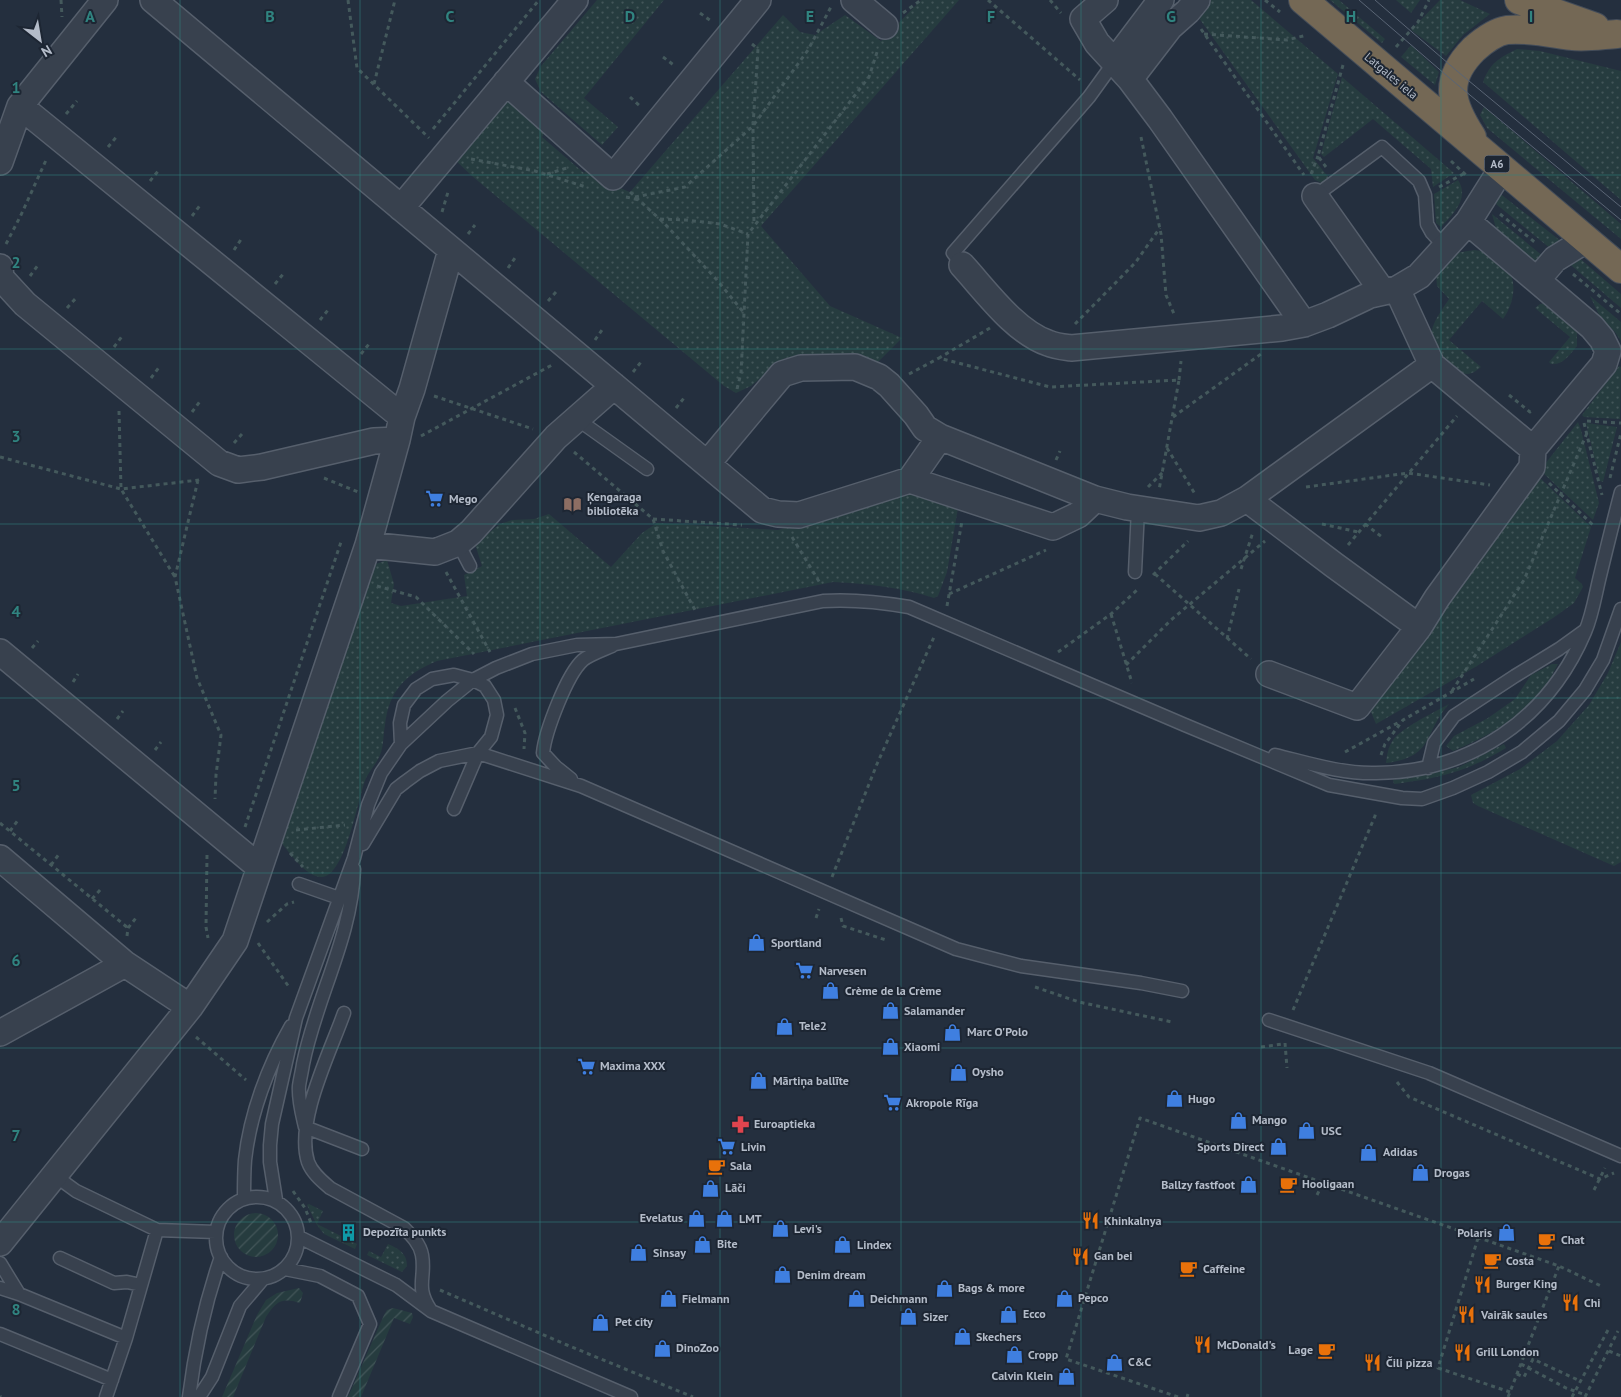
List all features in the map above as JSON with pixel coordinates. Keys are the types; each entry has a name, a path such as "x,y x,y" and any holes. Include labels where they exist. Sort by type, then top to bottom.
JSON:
{"highway":[{"name":"Latgales iela","path":"1303,0 1621,269"},
{"name":"Latgales iela","path":"1519,0 1619,35"},
{"name":"Latgales iela","path":"1480,150 1459,117 1455,107 1453,81 1456,71 1478,45 1505,30 1536,30 1573,36 1619,35"}],"street":[{"path":"0,162 20,106 105,0"},
{"path":"153,0 408,199 456,239 623,380 707,464 762,510 778,514 799,515 910,480 1053,527 1078,515 1095,499"},
{"path":"408,199 575,0"},
{"path":"506,82 617,186 758,0"},
{"path":"854,0 885,26"},
{"path":"1105,0 1083,19 1097,43 1122,70 1160,119 1304,324"},
{"path":"1122,70 1161,0"},
{"path":"1122,70 1192,5"},
{"path":"20,106 57,136 398,436"},
{"path":"962,265 1010,317 1030,334 1054,345 1071,348 1282,328 1304,324 1328,315 1370,295 1390,290 1419,276 1444,246 1468,222 1502,168"},
{"path":"1315,196 1390,290 1432,366 1472,398 1532,458"},
{"path":"1269,674 1357,707 1419,626 1532,458 1604,364 1608,351 1602,339 1592,327 1468,222"},
{"path":"0,1243 184,1014 235,941 368,545 456,239"},
{"path":"1536,280 1555,259 1586,240"},
{"path":"1,269 25,304 218,463 238,470 262,467 398,436"},
{"path":"707,464 782,374 801,368 855,367 879,377 889,385 925,428 940,437 1095,499 1199,518 1254,503 1432,366"},
{"path":"368,545 434,552 458,543 471,532 556,437 623,380"},
{"path":"910,480 940,437"},
{"path":"1254,503 1334,565 1419,626"},
{"path":"0,652 260,867"},
{"path":"2,848 124,964 184,1014"},
{"path":"0,1034 124,964"}],"lane":[{"path":"962,265 952,253 1093,92 1122,70"},
{"path":"1315,196 1382,147 1419,180 1425,194 1427,224 1432,233 1444,246"},
{"path":"578,419 647,469"},
{"path":"1239,747 1336,770 1376,773 1428,768 1457,759 1490,743 1520,723 1546,695 1572,659 1586,629 1621,492"},
{"path":"1615,516 1621,503"},
{"path":"1135,572 1136,557 1147,510"},
{"path":"458,543 470,566"},
{"path":"276,1200 270,1162 272,1124 296,1018 354,858 368,805 381,773 401,744 447,701 473,680 496,668 532,654 577,645 616,644 823,601 850,599 876,601 909,607 1185,726 1329,785 1402,798 1422,799 1488,772 1522,752 1559,722 1585,690 1603,660 1621,609"},
{"path":"1428,768 1434,743 1454,716 1559,649 1586,629"},
{"path":"581,786 556,767 544,753 544,739 571,675 584,660 616,644"},
{"path":"401,744 400,723 404,705 416,689 432,679 454,675 473,680 485,686 494,700 497,715 492,737 478,753 454,809"},
{"path":"431,1312 421,1290 422,1253 411,1235 404,1228 330,1188 313,1171 308,1162 305,1127 300,1110 299,1086 307,1042 348,918 354,884 354,858 396,790 420,771 439,761 478,753 581,786 956,949 1021,966 1182,991"},
{"path":"299,884 339,898"},
{"path":"305,1127 309,1107 344,1014"},
{"path":"244,1199 246,1154 259,1100 278,1048 296,1018"},
{"path":"1269,1020 1429,1073 1621,1156"},
{"path":"305,1127 362,1148"},
{"path":"54,1175 76,1191 156,1230 216,1232"},
{"path":"255,1196 276,1200 292,1215 297,1226 299,1237 298,1249 293,1260 276,1275 263,1279 251,1279 229,1268 221,1257 216,1245 216,1232 220,1220 234,1204 255,1196"},
{"path":"106,1397 126,1338 156,1230"},
{"path":"299,1237 396,1285 431,1312 631,1397"},
{"path":"189,1397 194,1356 208,1295 221,1257"},
{"path":"60,1258 114,1282 141,1285"},
{"path":"0,1263 19,1294"},
{"path":"285,1269 320,1276 358,1296 366,1309 370,1324 339,1397"},
{"path":"198,1397 212,1377 240,1306 263,1279"},
{"path":"0,1288 126,1338"},
{"path":"0,1334 112,1380"}],"path":[{"path":"348,0 357,68 446,154 535,170 587,187"},
{"path":"374,84 395,0"},
{"path":"427,136 539,0"},
{"path":"635,197 686,187 752,126 808,50 834,0"},
{"path":"988,0 1093,92"},
{"path":"1392,51 1418,22 1429,0"},
{"path":"1192,5 1204,34 1309,181 1318,156 1343,65"},
{"path":"736,393 741,373 748,234 870,77 885,26"},
{"path":"735,28 758,49 752,126 754,226"},
{"path":"1204,34 1287,40 1308,35"},
{"path":"1140,132 1160,227 1166,295 1184,338"},
{"path":"1,269 57,136"},
{"path":"1318,156 1336,180"},
{"path":"617,186 639,200 659,219 717,280 744,313"},
{"path":"617,186 639,200"},
{"path":"408,199 448,218"},
{"path":"659,219 720,224 748,234"},
{"path":"1054,345 1135,263 1160,227"},
{"path":"456,239 474,240"},
{"path":"501,263 514,274"},
{"path":"1574,276 1578,284"},
{"path":"540,296 554,308"},
{"path":"889,385 1010,317"},
{"path":"398,436 473,408 584,347 601,348"},
{"path":"1172,418 1266,351"},
{"path":"939,358 1050,387 1179,380 1167,448 1147,510"},
{"path":"623,380 638,379"},
{"path":"118,380 121,489 175,577 197,678 221,735 216,774 215,807 206,860 206,927 214,971"},
{"path":"412,389 556,437 653,518 663,551 695,610"},
{"path":"1502,390 1530,412 1536,406"},
{"path":"1346,548 1472,398"},
{"path":"1604,502 1584,421 1621,423"},
{"path":"1452,692 1524,580 1586,433"},
{"path":"1167,448 1209,516"},
{"path":"0,457 121,489 216,479 238,470"},
{"path":"1532,458 1560,494 1597,530"},
{"path":"1300,488 1408,473 1493,485"},
{"path":"175,577 198,480"},
{"path":"355,501 361,484"},
{"path":"816,918 877,764 946,606 966,498"},
{"path":"1242,569 1254,503"},
{"path":"778,514 820,584"},
{"path":"653,518 745,525"},
{"path":"1320,524 1358,532"},
{"path":"1365,524 1382,537"},
{"path":"1126,665 1171,620 1282,525"},
{"path":"244,831 342,539"},
{"path":"948,594 1055,546"},
{"path":"434,552 490,652"},
{"path":"1136,557 1227,640 1269,674"},
{"path":"355,580 416,597 474,654"},
{"path":"1227,640 1239,588"},
{"path":"1111,614 1134,688"},
{"path":"1339,756 1403,720"},
{"path":"2,848 18,820"},
{"path":"0,823 128,928 136,918"},
{"path":"271,832 350,825"},
{"path":"242,920 291,990"},
{"path":"184,1014 252,1086"},
{"path":"1261,1047 1285,1044 1294,1047"},
{"path":"1397,1081 1409,1096 1600,1178 1619,1170"},
{"path":"1178,1397 1066,1358 1140,1118 1322,1184 1559,1266 1601,1286"},
{"path":"291,1188 316,1228"},
{"path":"1478,1238 1438,1368 1508,1392"},
{"path":"1502,1397 1508,1392 1517,1374 1559,1266"},
{"path":"421,1282 692,1397"},
{"path":"1572,1397 1608,1330"},
{"path":"1586,1396 1618,1332"},
{"path":"1609,1351 1621,1356"},
{"path":"1517,1374 1524,1377 1533,1359 1580,1381"},
{"path":"624,1369 626,1363"},
{"path":"1521,1364 1566,1388 1586,1396"},
{"path":"1508,1392 1508,1397"},
{"path":"1581,1397 1586,1396"}],"green space":[{"path":"597,0 664,0 584,98 618,127 602,145 541,92 535,79 541,66"},
{"path":"921,0 959,0 761,226 830,306 902,338 876,364 825,356 785,358 751,386 736,393 724,386 472,176 452,157 507,91 549,124 542,137 584,173 590,167 617,187 630,192 783,15 800,32 815,35 845,15 881,41"},
{"path":"1210,0 1251,0 1338,74 1313,158 1329,178 1322,183 1315,180 1196,14"},
{"path":"1330,0 1339,0 1385,39 1382,43"},
{"path":"1396,0 1420,0 1411,13"},
{"path":"1440,0 1460,0 1490,14 1463,35 1446,56 1411,30"},
{"path":"1411,45 1439,72 1435,85 1401,57"},
{"path":"1517,49 1540,51 1621,71 1621,200 1483,82 1489,70 1496,62"},
{"path":"1342,77 1454,173 1433,187 1431,169 1373,119 1324,157 1321,154"},
{"path":"1484,107 1621,224 1621,239 1487,128 1480,115"},
{"path":"1458,180 1462,193 1461,199 1455,211 1441,227 1436,223 1434,194"},
{"path":"1498,192 1562,242 1551,249 1496,204 1495,200"},
{"path":"1492,214 1544,257 1540,262 1533,262 1497,232"},
{"path":"1474,250 1490,253 1506,266 1511,274 1513,291 1512,301 1503,319 1482,301 1449,340 1481,367 1473,373 1467,374 1456,370 1444,360 1432,342 1431,332 1440,312 1449,299 1437,286 1436,274 1456,253"},
{"path":"1577,256 1621,294 1621,308 1566,261"},
{"path":"1590,296 1621,322 1621,341 1615,332 1601,319"},
{"path":"1546,303 1577,331 1577,346 1566,359 1556,364 1549,362 1570,337 1535,308 1540,304"},
{"path":"1619,366 1621,367 1620,419 1584,417 1582,415"},
{"path":"1578,422 1599,503 1593,520 1541,469"},
{"path":"1586,423 1617,427 1603,482 1600,481"},
{"path":"1538,476 1591,527 1575,578 1583,587 1574,603 1477,666 1376,724 1369,707"},
{"path":"915,491 958,508 947,572 938,596 934,598 884,587 833,582 437,661 408,678 390,702 380,755 366,778 346,846 333,870 326,876 313,875 294,859 280,841 348,645 373,565 387,560 394,584 391,603 401,606 467,596 464,575 482,566 475,544 500,524 512,520 534,519 549,514 611,567 642,533 657,523 778,530 895,495"},
{"path":"1621,642 1621,862 1614,866 1478,806 1473,803 1471,795 1520,769 1557,741 1589,705 1608,673"},
{"path":"1552,664 1558,664 1546,685 1525,709 1503,726 1479,739 1453,751 1446,746 1454,736 1488,718 1515,699 1531,675"},
{"path":"1449,704 1421,749 1402,760 1386,763 1390,745 1397,735"},
{"path":"1504,744 1506,748 1492,756 1452,773 1394,784 1393,780 1459,767"},
{"path":"309,1204 323,1211 317,1224 357,1244 355,1249 324,1234 317,1225 307,1205"},
{"path":"260,1213 272,1219 277,1226 277,1244 272,1251 265,1256 252,1257 244,1254 237,1247 234,1231 237,1223 244,1216"},
{"path":"388,1244 399,1250 406,1258 407,1266 402,1272 367,1255 369,1251 381,1257"},
{"path":"299,1288 303,1293 300,1303 293,1301 280,1302 276,1304 266,1317 233,1397 222,1397 257,1315 266,1300 277,1293"},
{"path":"393,1308 412,1313 413,1317 410,1324 394,1318 361,1397 348,1397 384,1315 387,1310"}],"tram line":[{"path":"1359,0 1453,81 1621,220"},
{"path":"1375,0 1457,71 1621,207"}],"place":[{"name":"Mego","path":"435,499"},
{"name":"Ķengaraga bibliotēka","path":"573,504"},
{"name":"Sportland","path":"757,943"},
{"name":"Narvesen","path":"805,971"},
{"name":"Crème de la Crème","path":"831,991"},
{"name":"Salamander","path":"890,1011"},
{"name":"Tele2","path":"785,1026"},
{"name":"Marc O'Polo","path":"953,1032"},
{"name":"Xiaomi","path":"890,1047"},
{"name":"Maxima XXX","path":"586,1066"},
{"name":"Oysho","path":"958,1072"},
{"name":"Mārtiņa ballīte","path":"759,1081"},
{"name":"Hugo","path":"1174,1099"},
{"name":"Akropole Rīga","path":"892,1103"},
{"name":"Mango","path":"1238,1120"},
{"name":"Euroaptieka","path":"740,1124"},
{"name":"USC","path":"1307,1131"},
{"name":"Livin","path":"727,1147"},
{"name":"Sports Direct","path":"1278,1147"},
{"name":"Adidas","path":"1369,1152"},
{"name":"Sala","path":"716,1166"},
{"name":"Drogas","path":"1420,1173"},
{"name":"Hooligaan","path":"1288,1184"},
{"name":"Ballzy fastfoot","path":"1249,1185"},
{"name":"Lāči","path":"711,1188"},
{"name":"Evelatus","path":"697,1218"},
{"name":"LMT","path":"725,1219"},
{"name":"Khinkalnya","path":"1090,1221"},
{"name":"Levi's","path":"780,1229"},
{"name":"Depozīta punkts","path":"349,1232"},
{"name":"Polaris","path":"1506,1233"},
{"name":"Chat","path":"1547,1240"},
{"name":"Bite","path":"703,1244"},
{"name":"Lindex","path":"843,1245"},
{"name":"Sinsay","path":"639,1253"},
{"name":"Gan bei","path":"1080,1256"},
{"name":"Costa","path":"1492,1261"},
{"name":"Caffeine","path":"1189,1269"},
{"name":"Denim dream","path":"783,1275"},
{"name":"Burger King","path":"1482,1284"},
{"name":"Bags & more","path":"944,1288"},
{"name":"Pepco","path":"1064,1298"},
{"name":"Fielmann","path":"668,1299"},
{"name":"Deichmann","path":"856,1299"},
{"name":"Chi","path":"1570,1303"},
{"name":"Ecco","path":"1009,1314"},
{"name":"Vairāk saules","path":"1467,1315"},
{"name":"Sizer","path":"909,1317"},
{"name":"Pet city","path":"601,1322"},
{"name":"Skechers","path":"962,1337"},
{"name":"McDonald's","path":"1203,1345"},
{"name":"DinoZoo","path":"662,1348"},
{"name":"Lage","path":"1327,1350"},
{"name":"Grill London","path":"1462,1352"},
{"name":"Cropp","path":"1014,1355"},
{"name":"C&C","path":"1114,1362"},
{"name":"Čili pizza","path":"1372,1363"},
{"name":"Calvin Klein","path":"1067,1376"}]}
